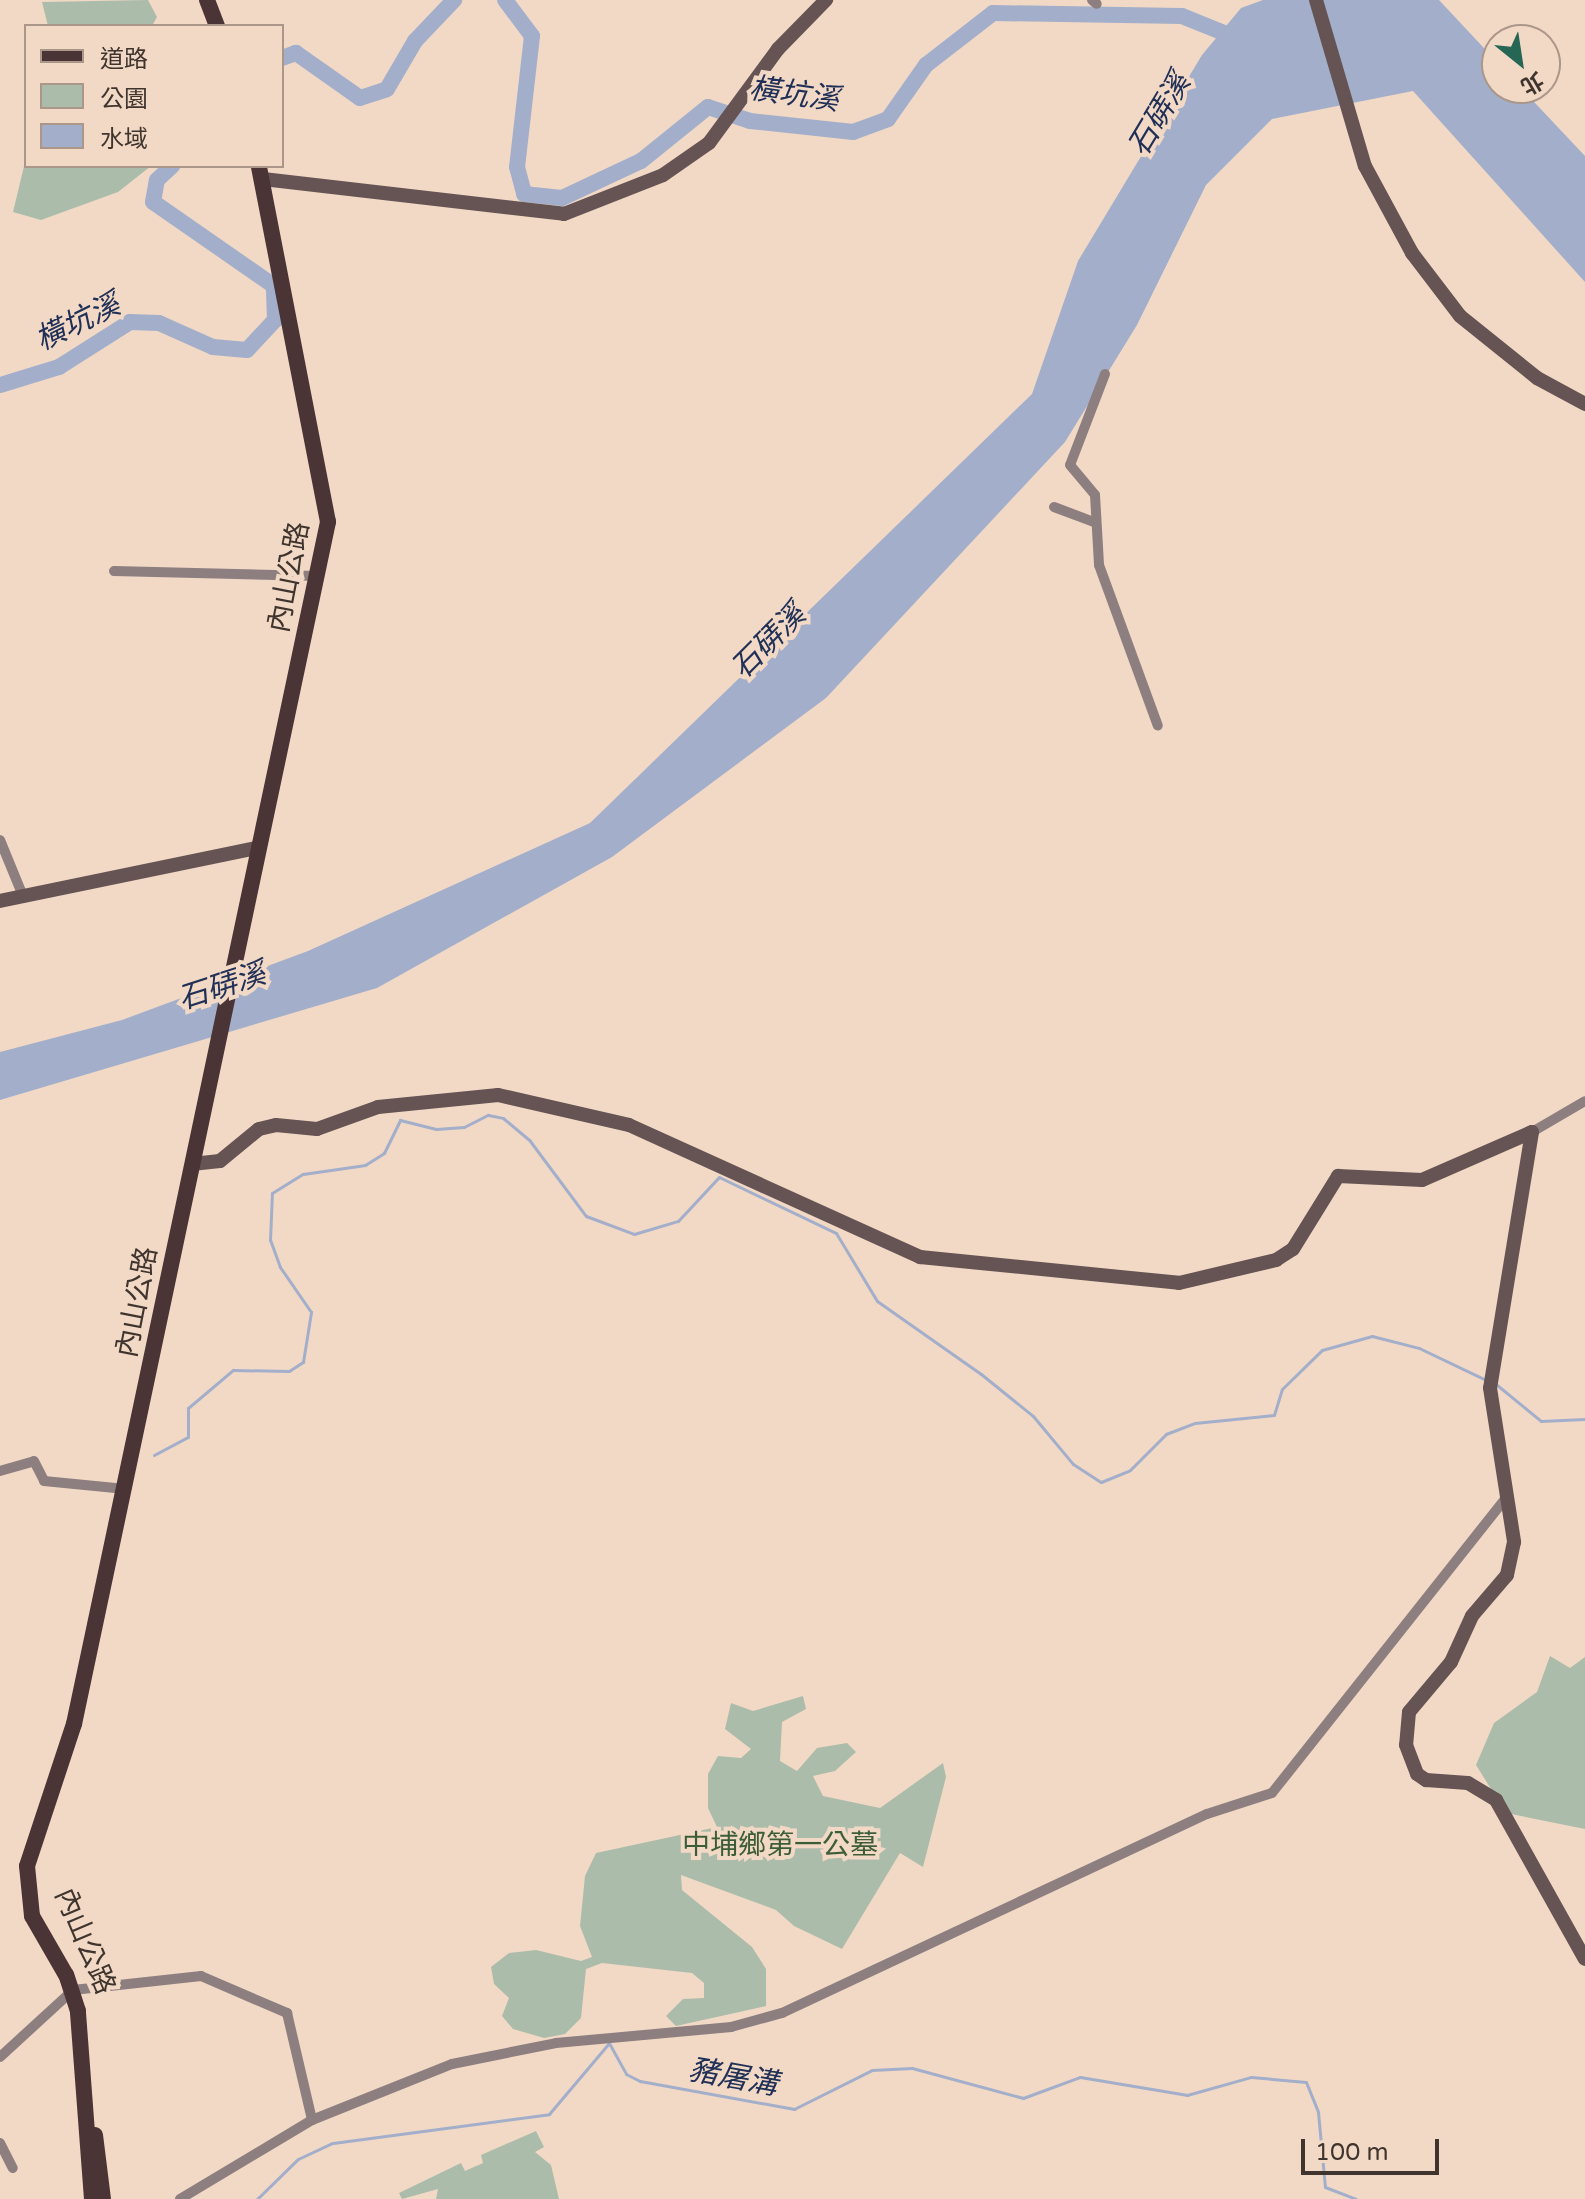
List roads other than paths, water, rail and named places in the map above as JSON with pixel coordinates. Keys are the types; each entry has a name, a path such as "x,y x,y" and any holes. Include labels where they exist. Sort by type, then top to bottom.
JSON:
{"main road":[{"path":"207,0 216,24"},
{"name":"內山公路","path":"103,2199 77,1989 32,1916 25,1888 29,1854 74,1724 95,1617 126,1489 238,949 256,848 328,522 325,487 261,172"},
{"name":"內山公路","path":"77,1989 92,2199"}],"street":[{"path":"261,172 564,214 663,175 709,143 733,104 826,0"},
{"path":"1316,0 1380,199 1439,292 1527,370 1585,404"},
{"path":"1105,374 1070,460 1095,495 1094,522 1113,617 1158,726"},
{"path":"1054,507 1094,522"},
{"path":"114,571 318,576"},
{"path":"0,840 23,896"},
{"path":"0,901 256,848"},
{"path":"192,1164 220,1161 246,1138 276,1125 317,1129 378,1107 498,1095 629,1125 920,1257 1179,1283 1276,1260 1293,1249 1338,1176 1422,1180 1532,1132 1585,1101"},
{"path":"1532,1132 1491,1382 1514,1542 1507,1575 1472,1616 1451,1662 1409,1712 1406,1745 1417,1774 1426,1780 1468,1783 1496,1800 1585,1959"},
{"path":"0,1471 16,1462 34,1461 44,1481 126,1489"},
{"path":"180,2199 312,2120 452,2064 556,2043 731,2027 782,2013 1207,1814 1272,1793 1506,1498"},
{"path":"0,2057 77,1989 201,1976 282,2009 292,2020 312,2120"},
{"path":"0,2143 13,2168"}],"water":[{"name":"石硦溪","path":"1263,0 1439,0 1481,45 1481,104 1536,104 1585,156 1585,282 1413,91 1272,119 1206,185 1137,325 1065,442 826,698 612,857 377,988 0,1100 0,1052 122,1020 308,951 590,823 1032,394 1078,261 1202,55 1241,8"}],"waterway":[{"name":"橫坑溪","path":"284,57 296,53 360,98 387,89 415,41 454,0"},
{"name":"橫坑溪","path":"505,0 532,36 517,167 524,194 562,198 641,161 708,107 750,121 853,132 888,119 926,65 993,13 1182,16 1239,39"},
{"name":"橫坑溪","path":"0,385 59,367 130,322 159,323 213,347 247,350 275,320 274,286 153,202 157,180 170,168"},
{"path":"154,1455 188,1437 188,1408 233,1370 289,1371 303,1362 311,1312 280,1267 270,1240 272,1193 303,1174 365,1165 384,1153 400,1120 436,1129 464,1127 488,1115 503,1118 530,1141 586,1216 634,1234 678,1221 719,1177 836,1233 877,1301 981,1374 1033,1416 1073,1464 1101,1482 1130,1470 1166,1434 1195,1423 1274,1415 1282,1389 1322,1350 1372,1336 1419,1348 1486,1380"},
{"path":"1497,1385 1541,1421 1585,1419"},
{"name":"豬屠溝","path":"257,2199 298,2159 333,2143 549,2114 609,2043 626,2074 640,2081 794,2109 872,2070 912,2068 1023,2098 1080,2077 1187,2095 1251,2077 1306,2082 1318,2112 1325,2187 1356,2199"}],"park label":[{"name":"中埔鄉第一公墓","path":"780,1845"}]}
